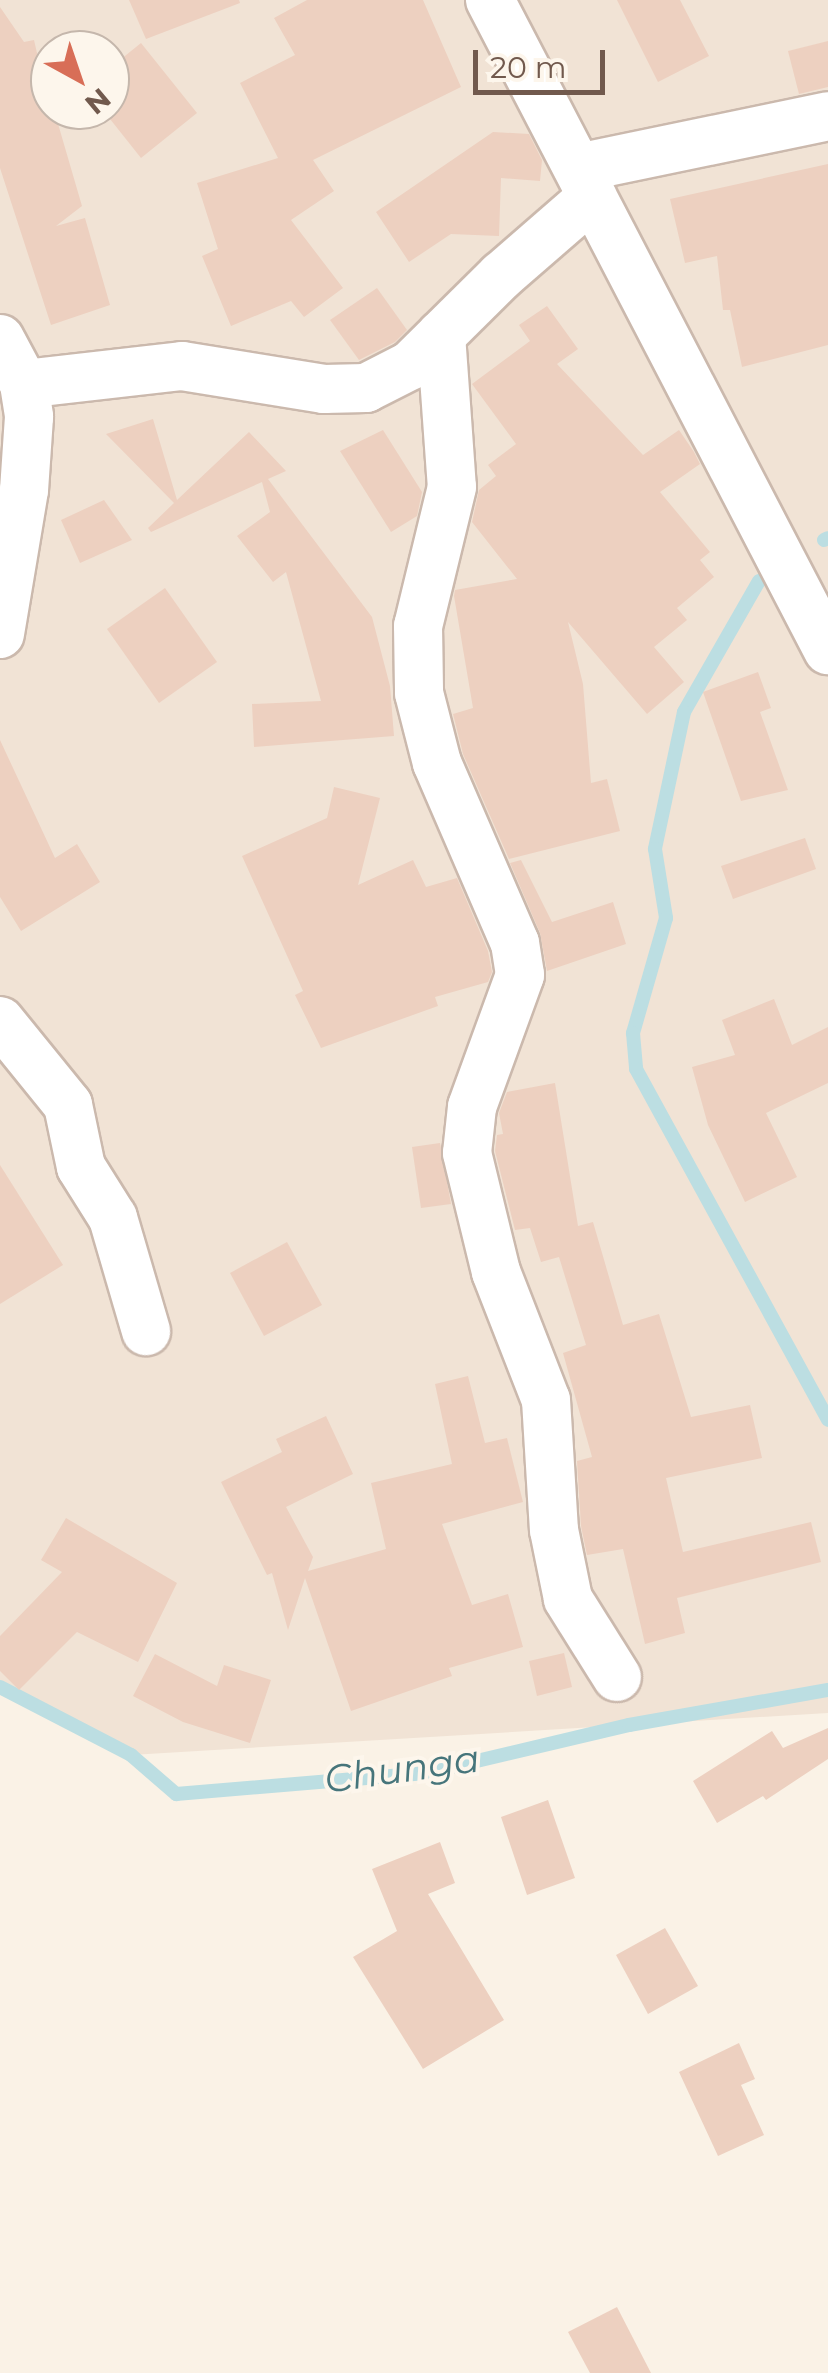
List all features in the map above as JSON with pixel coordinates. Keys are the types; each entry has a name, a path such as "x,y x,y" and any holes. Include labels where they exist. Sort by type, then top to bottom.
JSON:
{"street":[{"path":"490,0 828,650"},
{"path":"24,384 182,366 324,389 366,388 411,365 585,182 828,116"},
{"path":"441,335 452,487 418,626 419,693 437,762 515,943 520,975 472,1106 467,1153 496,1272 546,1400 554,1530 568,1598 617,1677"},
{"path":"0,340 24,384 29,417 24,490 0,634"},
{"path":"0,1021 68,1105 81,1167 113,1218 146,1331"}],"shaded area":[{"path":"0,0 828,0 828,1713 131,1755 0,1691"}],"building":[{"path":"129,0 239,0 240,3 146,39"},
{"path":"307,0 423,0 461,87 313,160 334,191 291,220 343,288 304,317 291,301 231,326 202,256 218,249 197,183 278,158 240,83 295,55 274,18"},
{"path":"617,0 680,0 709,56 658,82"},
{"path":"0,7 24,42 30,41 30,130 60,130 82,206 56,226 85,218 110,305 51,325 0,168"},
{"path":"828,41 828,87 799,94 788,51"},
{"path":"141,43 197,113 141,158 119,130 130,130 130,52"},
{"path":"493,132 529,134 542,160 540,181 501,178 499,236 451,234 409,262 376,212"},
{"path":"828,164 828,345 742,367 730,310 723,310 717,256 685,263 670,199"},
{"path":"377,288 407,330 395,342 359,360 330,320"},
{"path":"547,306 578,349 557,364 643,455 679,430 694,452 700,464 660,492 710,552 700,560 714,577 677,608 687,620 654,647 684,682 647,714 568,622 583,684 591,783 607,779 620,831 509,859 463,754 453,714 473,708 454,596 455,590 517,579 472,522 479,490 496,476 488,465 516,444 472,384 530,341 519,325"},
{"path":"153,419 177,500 249,432 286,471 268,479 372,617 390,686 394,736 254,747 252,704 321,701 286,572 273,582 237,536 270,512 262,482 151,532 148,528 174,503 106,434"},
{"path":"383,430 422,492 417,516 391,532 340,451"},
{"path":"104,500 132,540 80,563 61,520"},
{"path":"165,588 217,662 159,703 107,629"},
{"path":"758,672 771,708 760,712 788,790 741,801 703,692"},
{"path":"0,740 55,858 77,844 100,882 21,931 0,897"},
{"path":"334,787 380,798 358,885 413,860 426,887 457,878 488,951 492,972 488,982 435,997 438,1006 321,1048 295,995 303,991 242,856 327,818"},
{"path":"805,838 816,869 733,899 721,866"},
{"path":"521,860 552,922 613,902 626,944 547,971 540,933 510,863"},
{"path":"774,999 792,1045 828,1027 828,1083 766,1113 797,1177 745,1202 708,1125 692,1067 735,1055 722,1020"},
{"path":"555,1083 578,1226 593,1222 623,1325 659,1314 691,1417 750,1405 762,1458 666,1478 683,1552 811,1522 821,1562 677,1598 685,1633 645,1644 623,1549 587,1555 581,1526 577,1461 592,1457 563,1353 586,1345 559,1257 541,1262 530,1228 515,1230 495,1151 497,1135 503,1134 499,1113 507,1092"},
{"path":"440,1143 451,1204 421,1208 412,1147"},
{"path":"0,1165 63,1265 0,1304"},
{"path":"287,1242 322,1305 264,1336 230,1273"},
{"path":"468,1376 485,1443 507,1438 523,1502 442,1524 472,1605 508,1594 523,1647 449,1668 452,1676 351,1711 305,1578 288,1630 272,1573 267,1575 221,1482 282,1452 276,1439 326,1416 353,1474 286,1507 313,1557 308,1571 386,1549 371,1483 452,1464 435,1384"},
{"path":"66,1518 177,1583 138,1662 77,1632 19,1690 0,1671 0,1636 62,1572 41,1560"},
{"path":"564,1653 572,1687 537,1696 529,1661"},
{"path":"155,1654 217,1686 224,1665 271,1680 250,1743 183,1722 133,1696"},
{"path":"828,1728 828,1759 766,1800 763,1796 717,1823 693,1781 772,1731 783,1748"},
{"path":"548,1800 575,1878 527,1895 501,1817"},
{"path":"440,1842 455,1883 428,1894 504,2020 423,2069 353,1957 397,1931 372,1869"},
{"path":"665,1928 698,1986 648,2014 616,1955"},
{"path":"739,2043 755,2079 741,2085 764,2135 718,2156 679,2072"},
{"path":"617,2307 651,2373 590,2373 568,2332"}],"waterway":[{"path":"824,540 828,538"},
{"path":"759,581 684,712 655,849 666,918 633,1033 636,1069 828,1420"},
{"name":"Chunga","path":"0,1687 131,1755 176,1794 426,1773 629,1725 828,1690"}]}
